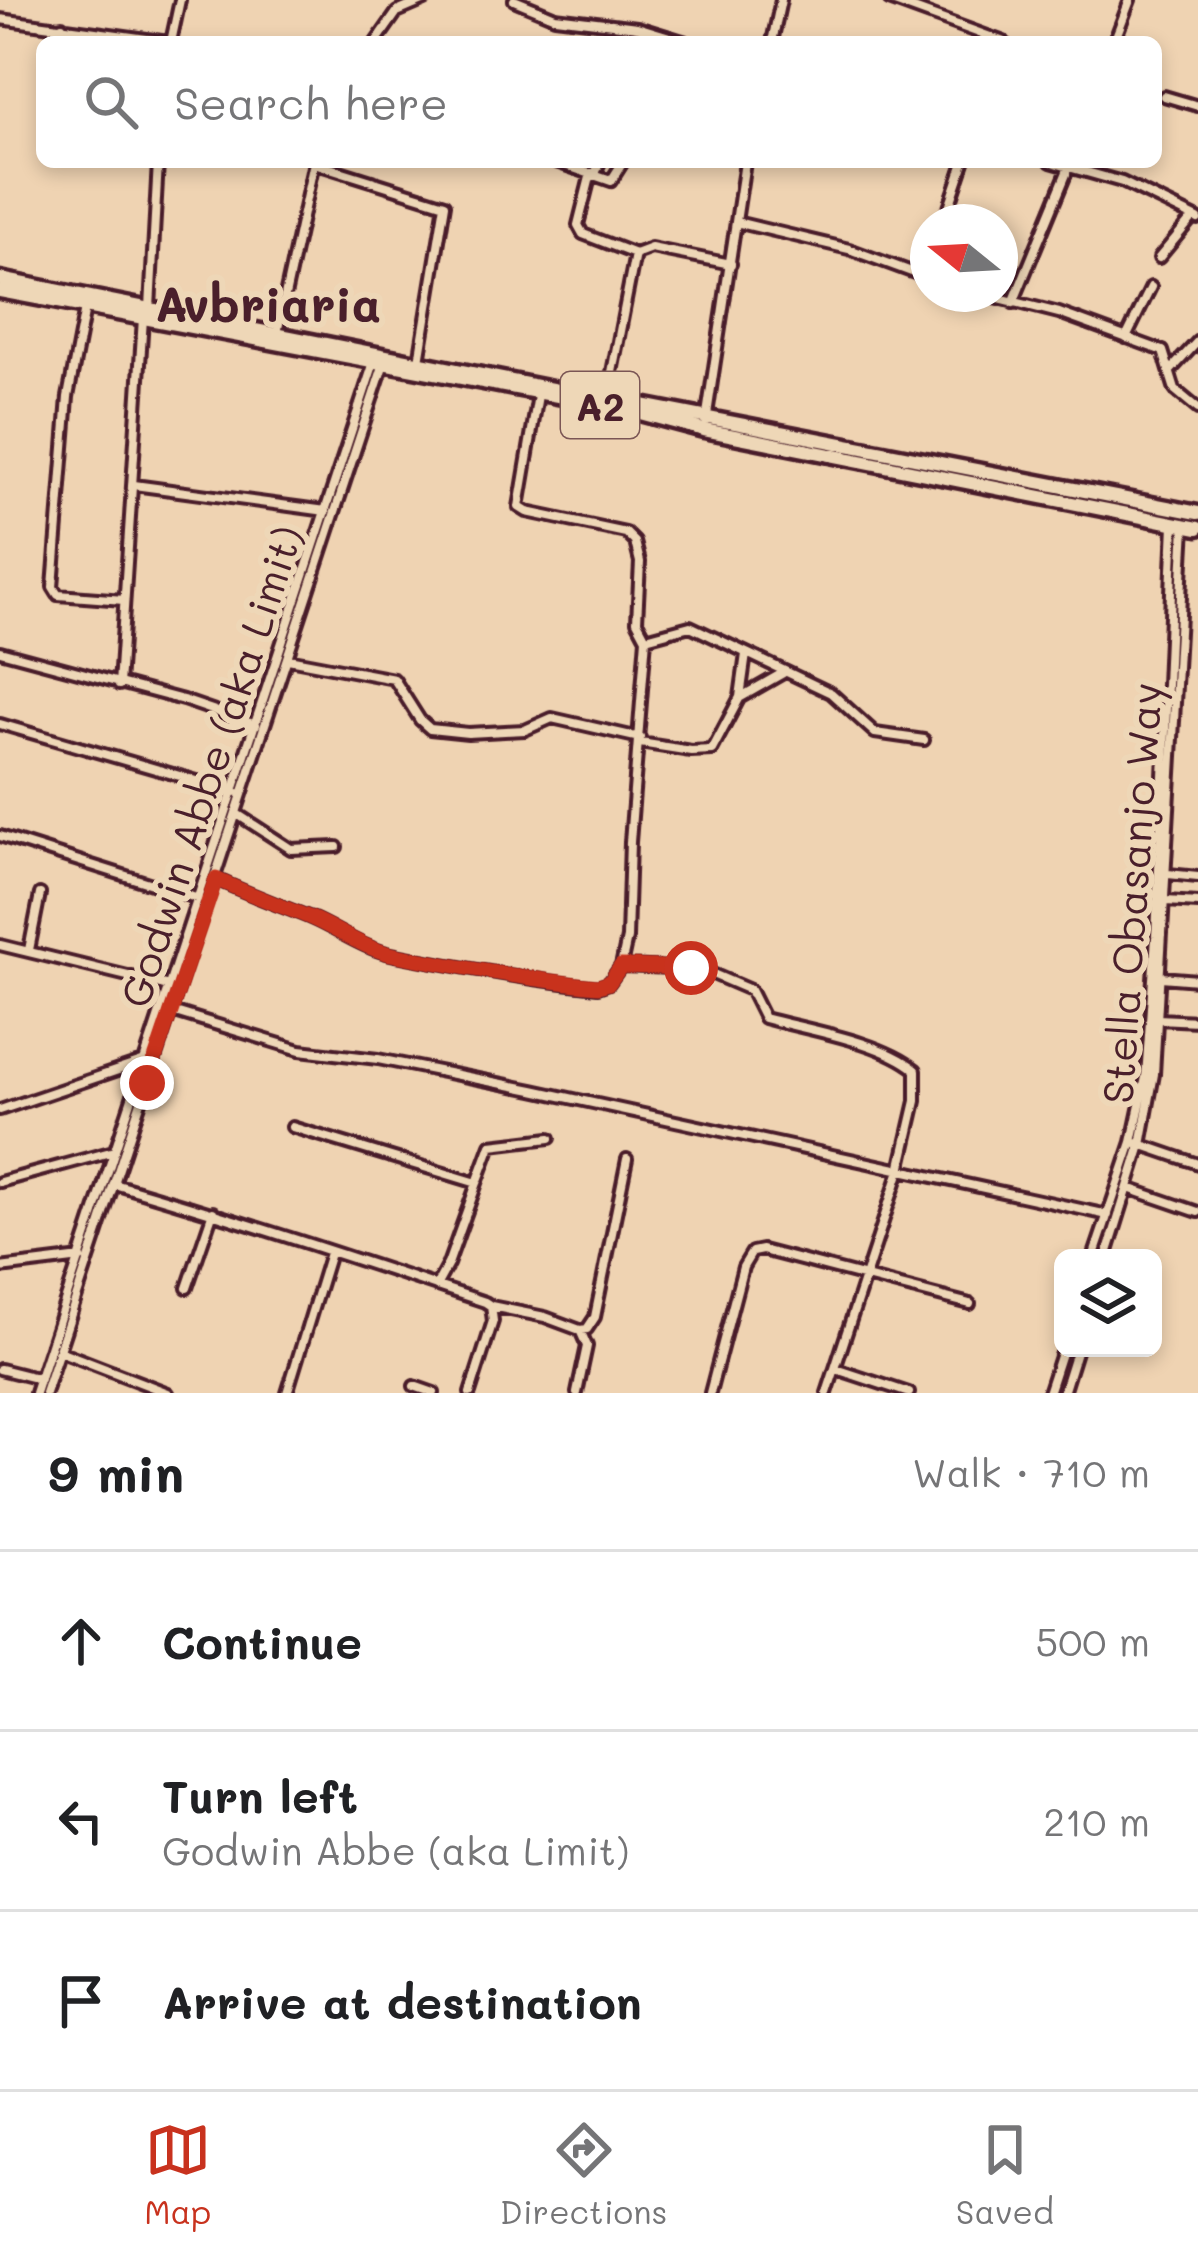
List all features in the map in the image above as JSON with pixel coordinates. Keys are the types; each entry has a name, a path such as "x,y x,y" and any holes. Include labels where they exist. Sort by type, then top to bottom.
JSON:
{"highway":[{"name":"A2","path":"0,279 146,314 707,415 1198,513"},
{"name":"A2","path":"0,291 85,308 277,333 538,395 1186,526"}],"street":[{"path":"171,36 180,0"},
{"path":"380,36 401,0"},
{"path":"397,12 425,0"},
{"path":"514,0 555,17 637,27 666,36"},
{"path":"773,36 781,0"},
{"path":"889,0 988,36"},
{"path":"1116,36 1126,1"},
{"path":"0,19 130,36"},
{"path":"62,26 62,36"},
{"path":"1164,96 1198,106"},
{"path":"119,685 158,168"},
{"path":"277,333 313,168"},
{"path":"333,168 445,204 418,361"},
{"path":"576,168 614,180 620,168"},
{"path":"596,168 579,230 635,254 651,248 730,264"},
{"path":"704,430 744,168"},
{"path":"950,204 962,168"},
{"path":"1018,289 1070,168"},
{"path":"1080,168 1122,182 1195,218 1159,259"},
{"path":"736,222 849,249 910,269"},
{"path":"607,398 635,254"},
{"path":"1126,338 1150,287"},
{"path":"1018,304 1059,313 1163,351 1175,390 1198,409"},
{"path":"85,308 68,397 53,587 58,595 124,600"},
{"path":"1170,371 1198,341"},
{"name":"Godwin Abbe (aka Limit)","path":"46,1393 143,1082 143,1062 381,358"},
{"name":"Godwin Abbe (aka Limit)","path":"35,1393 80,1258 111,1183 116,1151 172,1011 381,358"},
{"path":"216,879 345,938 394,955 506,976 598,986 609,983 621,966 627,938 646,638 637,621 640,562 635,542 626,533 519,507 538,395"},
{"path":"134,484 326,511"},
{"path":"1096,1249 1136,1143 1146,1077 1186,526"},
{"name":"Stella Obasanjo Way","path":"1109,1249 1152,1094 1186,526"},
{"path":"646,638 690,626 831,693 875,733 924,740"},
{"path":"0,651 256,724"},
{"path":"288,659 394,679 430,729 524,730 552,718 640,741 712,750 740,698 746,654"},
{"path":"740,698 783,673"},
{"path":"0,724 235,792"},
{"path":"237,814 291,849 337,847"},
{"path":"0,836 199,899"},
{"path":"1168,874 1198,877"},
{"path":"29,950 40,893"},
{"path":"1166,901 1198,903"},
{"path":"0,945 169,986"},
{"path":"621,966 701,969 750,990 764,1018 859,1044 916,1070 916,1101 900,1170 827,1393"},
{"path":"1161,977 1198,980"},
{"path":"172,1011 300,1050 378,1059 1108,1215"},
{"path":"1158,1019 1198,1022"},
{"path":"0,1110 143,1062"},
{"path":"292,1127 477,1183"},
{"path":"436,1286 491,1145 550,1138"},
{"path":"1136,1143 1198,1164"},
{"path":"0,1182 116,1151"},
{"path":"111,1183 273,1230 491,1306 580,1330 587,1329 595,1317 627,1159"},
{"path":"1128,1189 1198,1212"},
{"path":"187,1288 213,1212"},
{"path":"710,1393 743,1267 752,1252 762,1250 970,1304"},
{"path":"286,1393 330,1253"},
{"path":"0,1268 80,1258"},
{"path":"470,1393 493,1322 491,1306"},
{"path":"577,1393 587,1346 580,1330"},
{"path":"59,1351 168,1393"},
{"path":"1048,1393 1060,1357"},
{"path":"1063,1393 1074,1357"},
{"path":"0,1369 40,1379"},
{"path":"836,1369 909,1393"},
{"path":"415,1386 434,1393"}],"district":[{"name":"Avbriaria","path":"268,303"}],"route":[{"path":"147,1083 216,879 345,938 394,955 487,973 598,986 609,983 621,966 691,968"}]}
